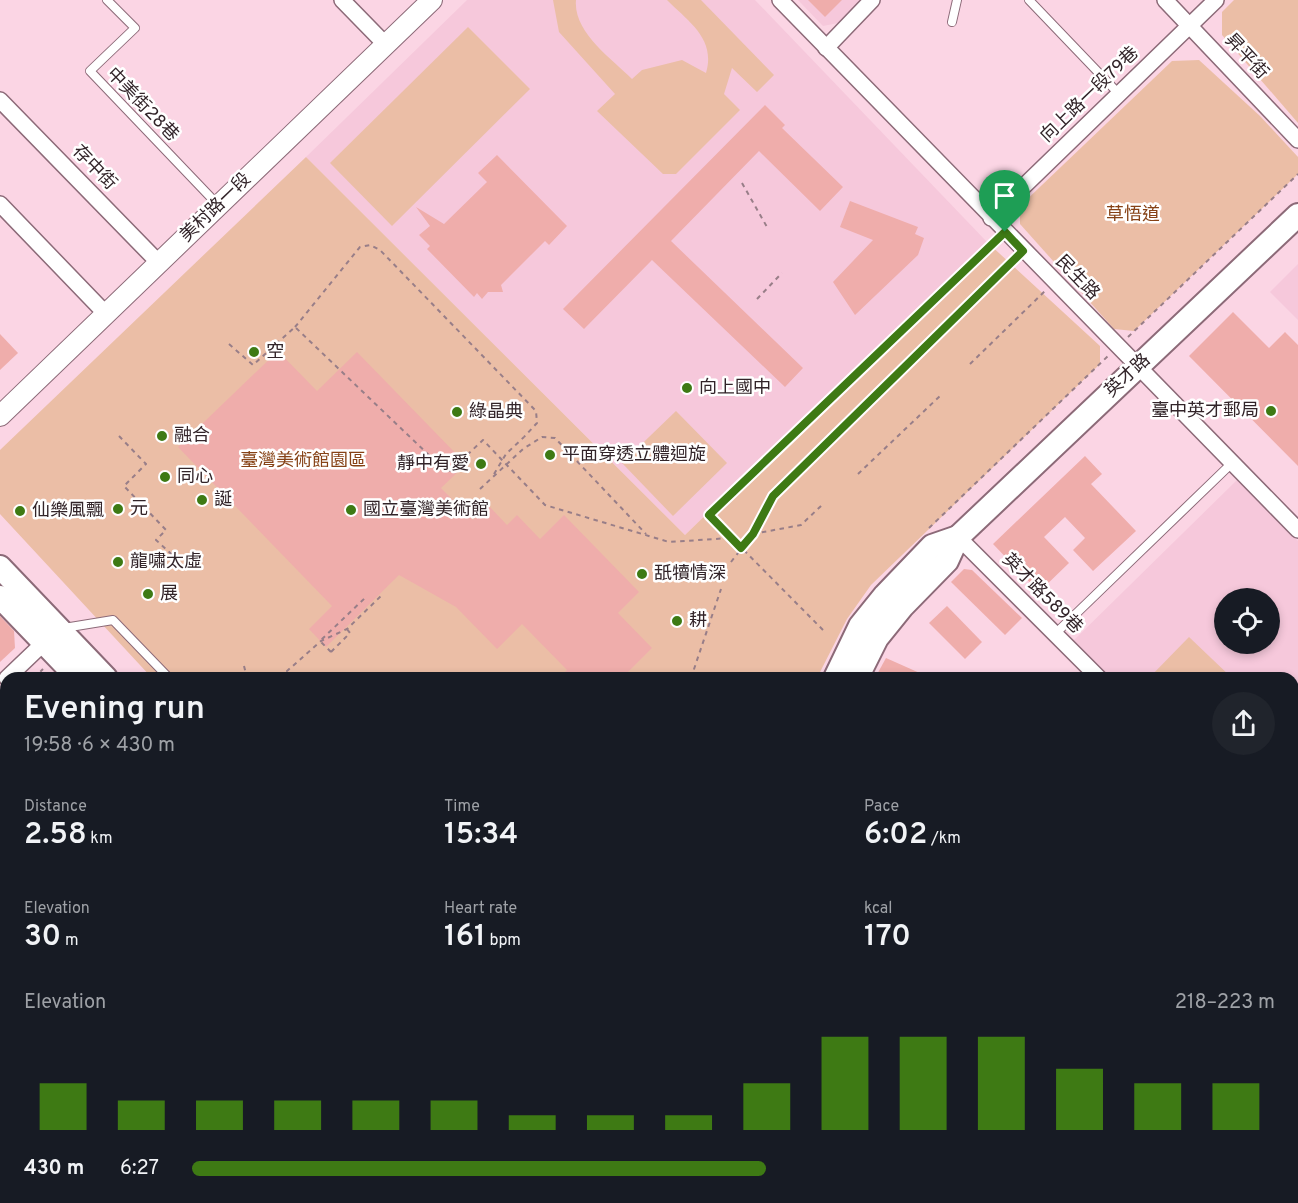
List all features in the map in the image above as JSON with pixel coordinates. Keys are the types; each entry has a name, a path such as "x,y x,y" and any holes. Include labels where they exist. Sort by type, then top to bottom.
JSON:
{"main road":[{"name":"英才路","path":"860,672 877,638 902,607 947,561 958,537 1298,215"},
{"name":"英才路","path":"837,672 860,626 885,595 932,546 958,537"},
{"path":"0,567 51,635 74,672"},
{"path":"0,597 98,672"}],"street":[{"path":"342,0 386,45"},
{"name":"美村路一段","path":"0,416 432,0"},
{"name":"民生路","path":"780,0 1137,368 1298,530"},
{"path":"826,48 872,0"},
{"name":"昇平街","path":"1165,0 1298,140"},
{"name":"向上路一段79巷","path":"991,218 1216,0"},
{"name":"存中街","path":"0,100 159,262"},
{"path":"0,204 106,314"},
{"name":"英才路589巷","path":"958,537 1093,672"},
{"path":"12,672 51,635"}],"lane":[{"name":"中美街28巷","path":"107,0 135,28 90,71 219,206"},
{"path":"952,22 957,0"},
{"path":"1029,0 1119,94"},
{"path":"1054,634 1232,463"},
{"path":"51,635 113,620 163,672"}],"path":[{"path":"1130,335 1298,174"},
{"path":"742,183 767,227"},
{"path":"824,630 709,515 1005,232"},
{"path":"229,344 253,365 296,327 360,247 370,245 381,250 536,411 537,423 506,454 492,478"},
{"path":"731,562 753,534 773,496 1023,251"},
{"path":"757,299 782,273"},
{"path":"970,364 1054,282"},
{"path":"296,327 433,459 450,471 483,440 545,505 669,542 730,538"},
{"path":"923,533 1106,358"},
{"path":"858,474 941,395"},
{"path":"119,436 146,464 124,486 166,530 156,540 178,560"},
{"path":"480,489 523,449 542,437 555,438 646,534"},
{"path":"753,534 801,525 822,506"},
{"path":"694,672 721,589"},
{"path":"288,672 321,641 347,629 383,594"},
{"path":"347,629 350,633 331,652 320,641 366,597"},
{"path":"244,666 246,672"}],"shaded area":[{"name":"向上國中","path":"467,0 755,0 987,242 685,535 306,157"},
{"path":"798,0 864,0 843,22 823,26"},
{"path":"1298,264 1298,320 1270,292"},
{"path":"1237,480 1298,541 1298,672 1102,672 1073,641"}],"green space":[{"path":"553,0 576,0 577,12 587,34 632,79 642,70 682,60 706,73 708,61 704,41 692,24 667,0 701,0 774,75 757,92 732,68 724,94 740,110 676,174 663,174 597,111 615,94 559,32"},
{"path":"1234,0 1298,0 1298,123 1222,35 1222,12"},
{"path":"468,27 530,89 392,226 330,163"},
{"name":"草悟道","path":"1199,60 1260,116 1298,157 1298,174 1134,331 1114,329 1020,224 1020,206 1172,61"},
{"name":"臺灣美術館園區","path":"306,157 685,535 987,242 1100,346 1100,364 871,585 847,619 820,672 146,672 0,514 0,450"},
{"path":"676,411 727,463 673,516 622,463"},
{"path":"1189,637 1226,672 1155,672"}],"building":[{"path":"808,0 842,0 825,17"},
{"path":"765,105 785,125 782,128 843,187 820,211 759,151 671,241 803,368 785,387 652,260 584,329 563,309"},
{"path":"497,155 567,226 549,245 545,241 501,285 503,292 488,292 482,299 477,293 474,297 427,249 430,246 419,235 430,226 416,207 444,224 487,182 478,173"},
{"path":"850,201 918,227 915,234 924,238 918,255 855,315 833,282 873,240 840,227"},
{"name":"臺中英才郵局","path":"1233,312 1269,348 1285,332 1298,345 1298,466 1189,356"},
{"path":"0,334 18,353 0,370"},
{"name":"國立臺灣美術館","path":"278,351 317,391 357,352 466,464 441,488 473,520 488,505 507,525 517,515 540,539 564,515 639,592 618,613 652,648 628,672 565,672 567,670 522,624 497,649 456,607 399,575 326,647 309,629 332,606 178,447"},
{"path":"1085,456 1102,474 1091,484 1136,531 1093,571 1073,550 1085,538 1065,517 1044,537 1069,563 1039,592 993,544"},
{"path":"964,569 972,570 1022,618 1005,635 951,582"},
{"path":"947,606 982,642 965,659 929,623"},
{"path":"0,616 14,631 15,648 0,662"},
{"path":"886,658 918,672 878,672"}],"place":[{"name":"空","path":"254,352"},
{"name":"向上國中","path":"687,388"},
{"name":"臺中英才郵局","path":"1271,411"},
{"name":"綠晶典","path":"457,412"},
{"name":"融合","path":"162,436"},
{"name":"平面穿透立體迴旋","path":"550,455"},
{"name":"靜中有愛","path":"481,464"},
{"name":"同心","path":"165,477"},
{"name":"誕","path":"202,500"},
{"name":"元","path":"118,509"},
{"name":"國立臺灣美術館","path":"351,510"},
{"name":"仙樂風飄","path":"20,511"},
{"name":"龍嘯太虛","path":"118,562"},
{"name":"舐犢情深","path":"642,574"},
{"name":"展","path":"148,594"},
{"name":"耕","path":"677,621"}],"route":[{"path":"1005,232 1023,251 773,496 760,516 753,534 741,548 709,515 1005,232"}]}
